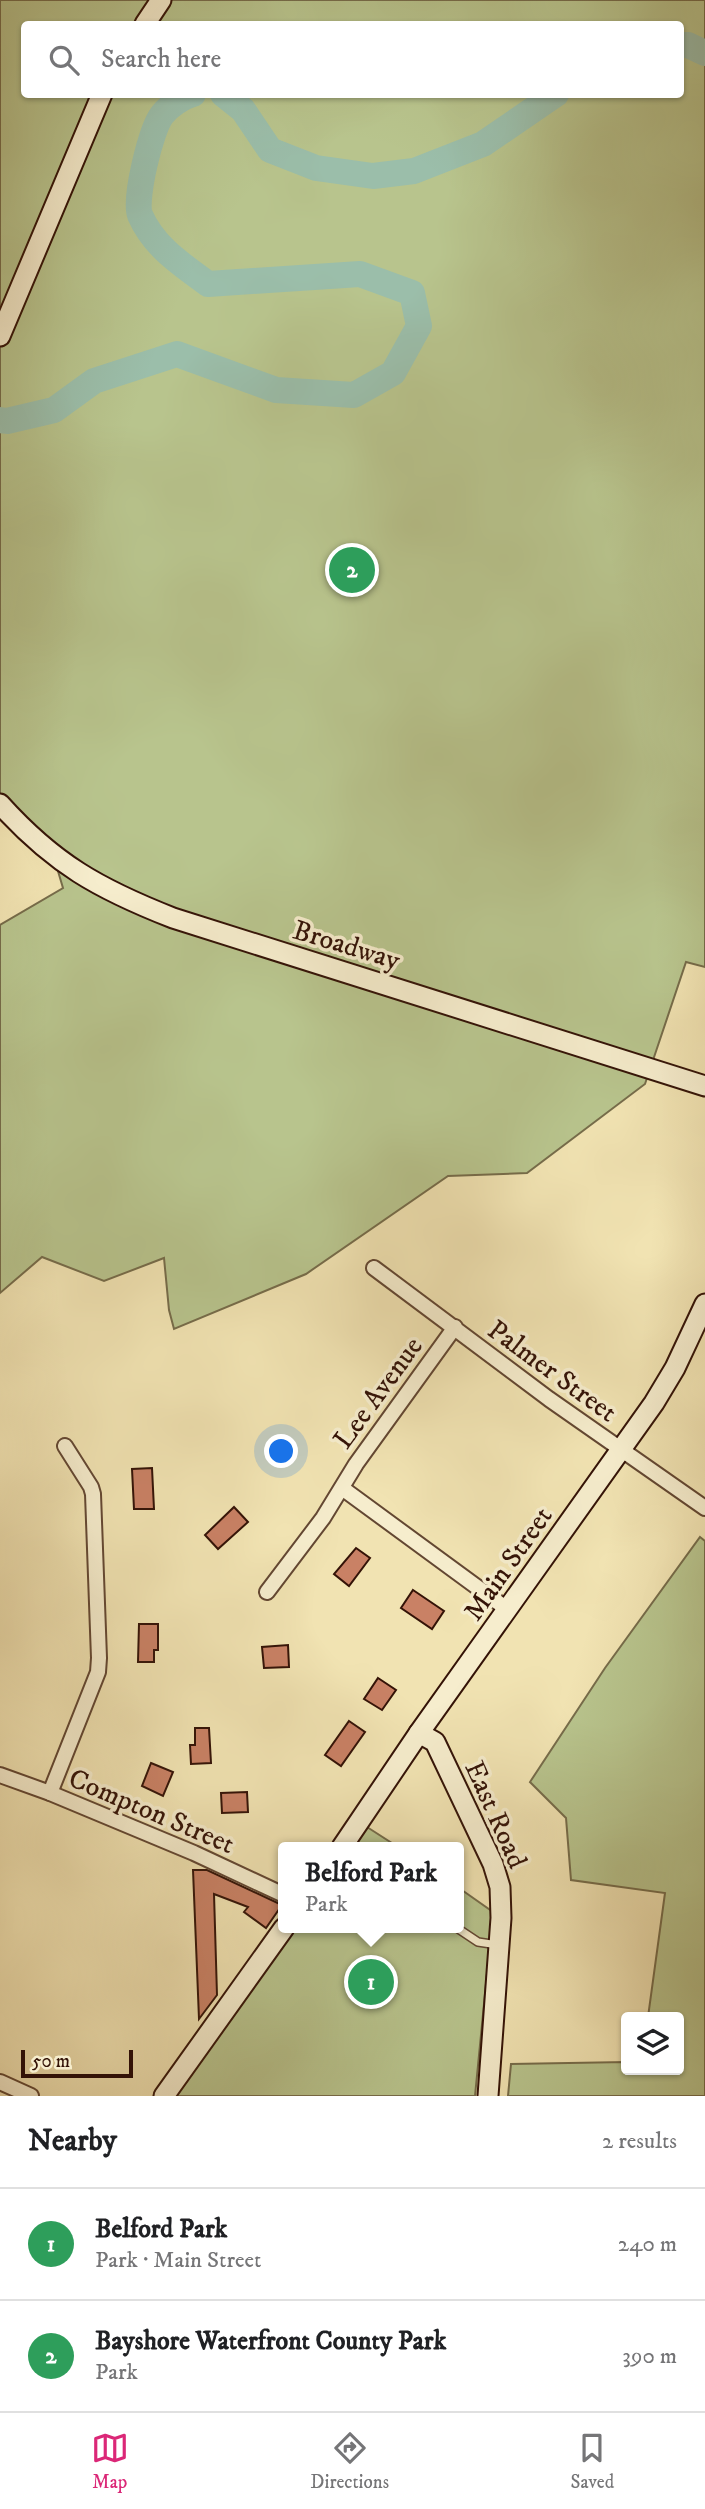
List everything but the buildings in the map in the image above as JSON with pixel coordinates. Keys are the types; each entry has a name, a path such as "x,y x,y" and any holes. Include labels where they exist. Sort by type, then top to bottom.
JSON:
{"street":[{"path":"147,21 160,0"},
{"path":"0,336 100,98"},
{"name":"Broadway","path":"0,804 20,826 61,862 95,884 132,902 173,918 705,1086"},
{"name":"Palmer Street","path":"374,1268 539,1392 705,1508"},
{"name":"Main Street","path":"345,1842 419,1733 654,1404 675,1368 705,1304"},
{"name":"Lee Avenue","path":"267,1592 323,1518 356,1464 454,1327"},
{"path":"50,1793 98,1672 99,1658 92,1487 65,1446"},
{"path":"342,1488 507,1609"},
{"name":"East Road","path":"419,1733 435,1742 498,1875 501,1902 488,2096"},
{"name":"Compton Street","path":"0,1775 194,1853 278,1892"},
{"path":"164,2096 280,1933"},
{"path":"0,2082 31,2096"}],"lane":[{"path":"464,1933 478,1942 499,1945"}],"green space":[{"path":"0,0 705,0 705,967 686,962 645,1084 527,1173 448,1176 306,1274 174,1329 169,1310 164,1258 104,1281 42,1257 0,1293 0,925 63,888 52,851 0,800"},
{"path":"700,1537 705,1541 705,2096 508,2096 511,2064 621,2062 621,2075 684,2075 684,2012 649,2012 665,1893 571,1880 566,1818 530,1782 605,1668"},
{"path":"367,1827 390,1842 356,1842"},
{"path":"464,1892 493,1912 475,2096 173,2096 290,1933 464,1933"}],"waterway":[{"path":"684,45 705,53"},
{"path":"0,420 7,421 54,410 94,381 177,354 276,390 354,395 393,373 419,326 412,293 360,274 208,284 169,254 153,236 140,215 141,180 162,115 182,98"},
{"path":"228,98 243,110 270,150 316,168 373,176 414,171 483,144 550,98"}],"place":[{"name":"Bayshore Waterfront County Park","path":"352,570"},
{"name":"Belford Park","path":"371,1982"}]}
